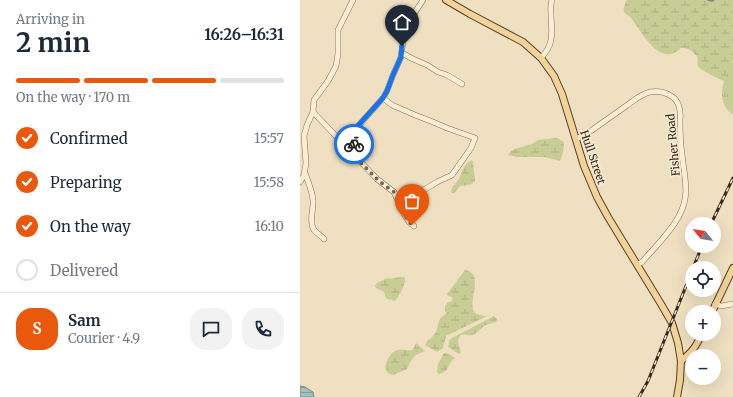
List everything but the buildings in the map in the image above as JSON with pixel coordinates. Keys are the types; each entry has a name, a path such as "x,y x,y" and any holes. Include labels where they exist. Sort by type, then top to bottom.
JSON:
{"main road":[{"name":"Hull Street","path":"446,0 518,39 541,58 550,70 560,88 588,176 597,197 670,319 675,332 681,361 677,397"},
{"path":"715,304 733,268"},
{"path":"681,361 695,348 698,341"},
{"path":"679,349 695,348"}],"street":[{"path":"324,239 313,229 312,222 314,203 305,173 306,158 304,136 313,112 314,98 328,81 336,66 338,54 338,30 353,0"},
{"path":"343,143 383,98 387,91 401,57 406,26 423,0"},
{"path":"541,58 546,52 550,43 552,29 550,8 552,0"},
{"path":"402,53 462,84"},
{"name":"Fisher Road","path":"576,139 585,135 637,98 647,93 666,93 674,97 678,103 686,182 685,200 675,223 642,262 637,265"},
{"path":"383,98 392,105 446,128 475,138 471,148 452,175 400,203"},
{"path":"313,112 379,181 394,192 403,212 409,222 414,226"},
{"path":"355,129 354,149 356,158"},
{"path":"300,182 305,173"},
{"path":"715,304 721,306 733,304"}],"green space":[{"path":"627,0 733,0 733,58 724,81 699,68 697,56 688,49 681,48 674,53 665,54 650,44 631,18 625,14 624,6"},
{"path":"733,58 733,115 723,102 722,88"},
{"path":"556,138 564,142 560,161 545,157 516,157 508,155 515,149 532,144 538,140"},
{"path":"472,160 475,181 470,184 460,186 454,193 451,193 465,165"},
{"path":"465,270 471,273 474,277 473,308 475,313 487,316 446,336 443,348 437,352 425,345 436,332 440,318 447,313 445,311 445,306 448,302 451,302 453,298 447,294"},
{"path":"399,277 405,278 405,281 399,296 395,301 386,298 384,292 375,286 377,283 385,279"},
{"path":"494,316 497,319 496,322 485,325 473,335 464,334 459,337 458,343 461,353 459,354 448,347 450,339"},
{"path":"416,343 425,351 416,355 410,362 407,369 393,375 387,372 386,365 391,354 399,350 412,350"},
{"path":"444,353 455,358 443,373 439,374 437,372 438,364"}],"water":[{"path":"300,386 313,392 314,397 300,397"}],"waterway":[{"path":"708,0 714,0"}],"railway":[{"path":"714,217 733,178"},
{"path":"696,261 699,253"},
{"path":"639,397 648,381 685,288"}],"way so far":[{"path":"354,144 356,158 379,181 394,192 403,212 412,225"}],"route":[{"path":"354,144 355,129 383,98 387,91 401,57 402,46"}]}
